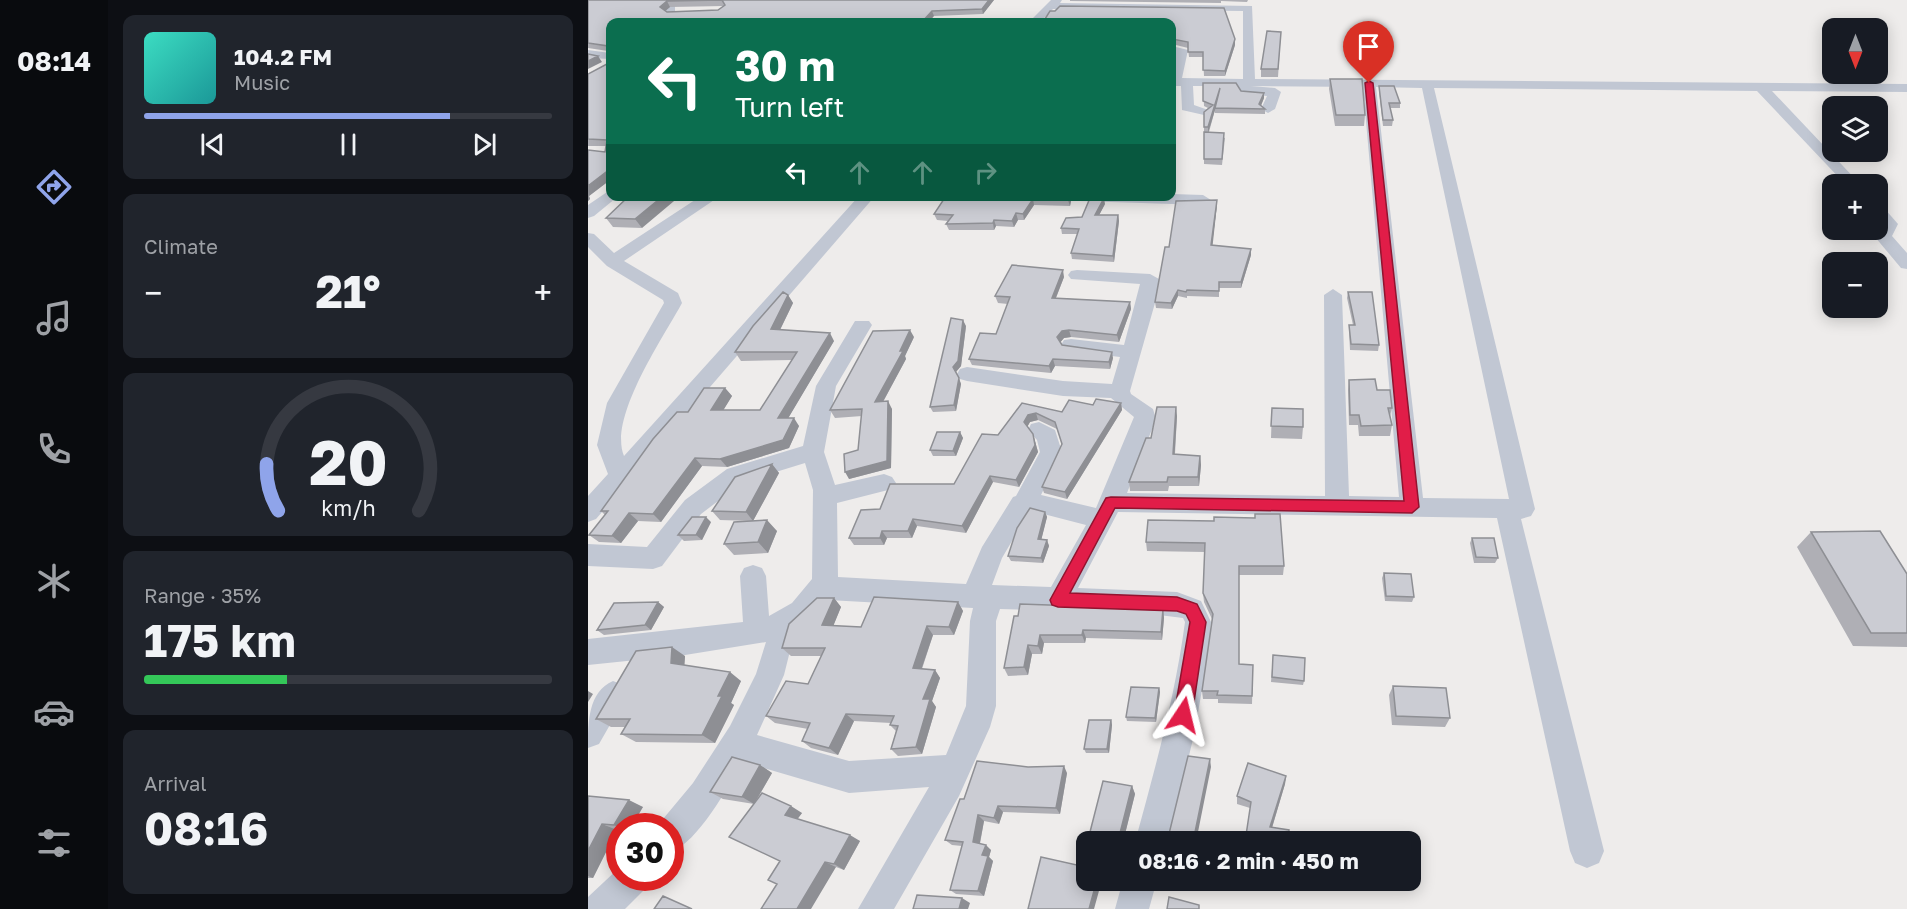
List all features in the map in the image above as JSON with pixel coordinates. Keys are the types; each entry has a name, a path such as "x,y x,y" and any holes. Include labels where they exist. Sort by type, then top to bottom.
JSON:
{"street":[{"path":"1117,18 1127,2"},
{"path":"1038,18 1054,3 1127,2 1248,8 1249,82"},
{"path":"1176,49 1182,50 1178,82 1187,107 1204,111"},
{"path":"588,54 606,56"},
{"path":"1178,82 1907,88"},
{"path":"1249,82 1244,86 1246,91 1276,94 1268,109"},
{"path":"1369,83 1412,507"},
{"path":"1025,502 1107,511 1337,506 1523,509 1427,83"},
{"path":"1761,87 1844,174"},
{"path":"588,213 606,198"},
{"path":"1176,199 1203,200"},
{"path":"613,262 628,249 705,201"},
{"path":"588,512 863,201"},
{"path":"588,238 613,262 672,297 673,303 618,403 608,445 620,475"},
{"path":"1885,240 1907,264"},
{"path":"1058,600 1107,511 1145,419 1145,414 1121,398 1120,390 1146,303 1150,279 1077,275"},
{"path":"1333,295 1337,506"},
{"path":"588,652 639,649 770,628 812,601 822,588 825,579 825,496 813,452 826,386 862,325"},
{"path":"1071,345 1131,352"},
{"path":"967,374 1068,390 1120,390"},
{"path":"874,909 922,833 975,727 981,706 982,597 991,555 1018,508 1025,502 1051,452 1047,436 1040,430"},
{"path":"588,555 653,558 693,507 735,475 813,452"},
{"path":"825,496 884,483"},
{"path":"1507,508 1587,851"},
{"path":"684,819 703,795 734,744 768,683 778,657 753,576"},
{"path":"822,588 1177,604 1192,609 1198,622 1179,735 1153,831"},
{"path":"588,733 639,649"},
{"path":"734,744 849,777 955,770"},
{"path":"600,909 619,891"},
{"path":"1132,909 1137,891"}],"building":[{"path":"588,0 722,0 989,0 982,9 932,11 926,18 606,18 606,46 588,43","holes":["722,0 725,5 718,10 667,12 660,7 667,1"]},
{"path":"1060,6 1224,8 1235,39 1225,71 1203,70 1203,52 1188,52 1188,42 1176,40 1176,18 1046,18 1050,11 1055,11"},
{"path":"1267,31 1281,32 1278,69 1261,69"},
{"path":"588,54 598,56 588,61"},
{"path":"606,65 606,140 588,139 588,74"},
{"path":"1330,79 1362,79 1365,115 1336,115"},
{"path":"1203,83 1236,83 1241,91 1264,93 1259,104 1265,109 1215,108 1220,88 1208,127 1204,127 1204,112 1213,105 1203,101"},
{"path":"1379,86 1394,86 1400,103 1389,103 1393,120 1383,120"},
{"path":"1204,132 1224,133 1222,159 1204,159"},
{"path":"606,146 606,172 588,186 588,150 605,152"},
{"path":"1217,200 1211,245 1251,249 1241,282 1219,282 1219,291 1187,290 1186,292 1178,290 1171,303 1155,302 1165,247 1169,247 1176,201"},
{"path":"624,201 657,201 635,219 606,218"},
{"path":"943,201 1032,201 1023,214 1016,213 1012,221 994,220 993,223 946,224 953,215 934,214"},
{"path":"1089,201 1102,201 1095,215 1118,215 1113,256 1071,253 1079,229 1061,228 1066,218 1082,217"},
{"path":"1012,265 1063,270 1052,298 1130,302 1117,335 1069,330 1062,331 1057,337 1062,345 1112,352 1109,362 1053,359 1049,366 969,359 980,333 996,334 1010,297 995,296"},
{"path":"783,292 788,295 771,329 830,333 778,418 794,418 783,440 720,459 695,458 653,514 629,513 612,536 589,535 608,511 601,511 653,439 677,412 688,412 704,388 725,388 711,410 760,410 797,352 735,352 753,326"},
{"path":"1348,292 1372,292 1379,345 1351,344 1349,325 1355,325"},
{"path":"951,318 963,320 958,361 953,367 959,378 954,405 930,407"},
{"path":"910,330 900,351 903,351 875,402 888,401 887,461 845,472 844,454 858,450 862,409 830,410 873,331"},
{"path":"1375,379 1377,390 1390,390 1392,408 1388,408 1392,425 1361,426 1359,415 1350,415 1349,380"},
{"path":"1096,399 1121,403 1065,492 1042,487 1062,444 1055,422 1036,413 1028,415 1024,422 1033,434 1035,445 1016,480 990,476 962,526 913,519 908,531 882,531 880,538 849,538 861,510 880,509 890,484 954,484 982,434 998,435 1022,403 1062,412 1069,400 1093,405"},
{"path":"1157,407 1176,407 1173,454 1200,456 1198,477 1168,477 1167,482 1129,482 1146,438 1151,438"},
{"path":"1272,408 1303,409 1303,427 1271,426"},
{"path":"937,432 960,432 953,451 930,450"},
{"path":"772,464 746,512 712,511 735,477"},
{"path":"1030,508 1045,512 1038,539 1047,540 1041,558 1008,556 1017,528"},
{"path":"1255,514 1280,514 1284,566 1239,566 1239,664 1253,665 1252,696 1217,695 1218,691 1202,691 1213,614 1203,593 1205,543 1146,542 1148,520 1214,521 1214,517 1255,518"},
{"path":"692,517 706,517 696,535 678,535"},
{"path":"767,520 758,542 724,544 734,522"},
{"path":"1880,531 1907,574 1907,633 1871,633 1811,532"},
{"path":"1472,538 1494,538 1498,558 1476,557"},
{"path":"1384,573 1411,574 1414,597 1386,596"},
{"path":"874,597 958,602 949,627 927,626 913,668 935,670 923,699 930,699 916,747 891,749 898,726 890,725 894,716 846,714 829,748 802,741 810,723 766,716 786,681 808,684 825,648 782,648 789,624 817,598 834,598 822,625 861,627"},
{"path":"658,602 645,625 597,630 614,603"},
{"path":"1020,604 1163,609 1161,632 1083,630 1082,635 1040,635 1038,646 1028,645 1024,667 1004,668 1014,616 1018,616"},
{"path":"672,647 671,663 730,672 718,696 722,696 702,735 621,734 630,719 596,719 636,651"},
{"path":"1273,655 1305,658 1304,681 1272,677"},
{"path":"1393,686 1446,688 1450,718 1396,716"},
{"path":"1131,687 1159,688 1155,718 1126,717"},
{"path":"1089,720 1111,720 1107,749 1084,749"},
{"path":"1188,756 1210,759 1195,831 1170,831"},
{"path":"732,757 760,765 742,797 710,792"},
{"path":"977,761 1028,767 1064,766 1056,808 998,806 994,818 978,815 973,842 986,845 982,855 988,856 978,891 950,890 963,842 945,840 960,799 964,799"},
{"path":"1248,763 1286,776 1270,827 1289,831 1247,831 1251,802 1237,796"},
{"path":"1103,781 1132,786 1121,831 1090,831"},
{"path":"762,793 791,806 785,815 850,835 834,864 825,862 797,909 761,909 777,884 768,880 780,861 729,837"},
{"path":"588,796 629,800 621,813 606,813 606,824 602,824 588,851"},
{"path":"1041,857 1076,865 1076,891 1094,891 1089,909 1028,909"},
{"path":"917,895 962,898 959,909 913,909"},
{"path":"663,896 692,909 654,909"},
{"path":"1169,897 1199,905 1199,909 1167,909"}],"route":[{"path":"1183,715 1198,622 1192,609 1177,604 1151,602 1058,600 1111,502 1412,507 1369,83"}]}
